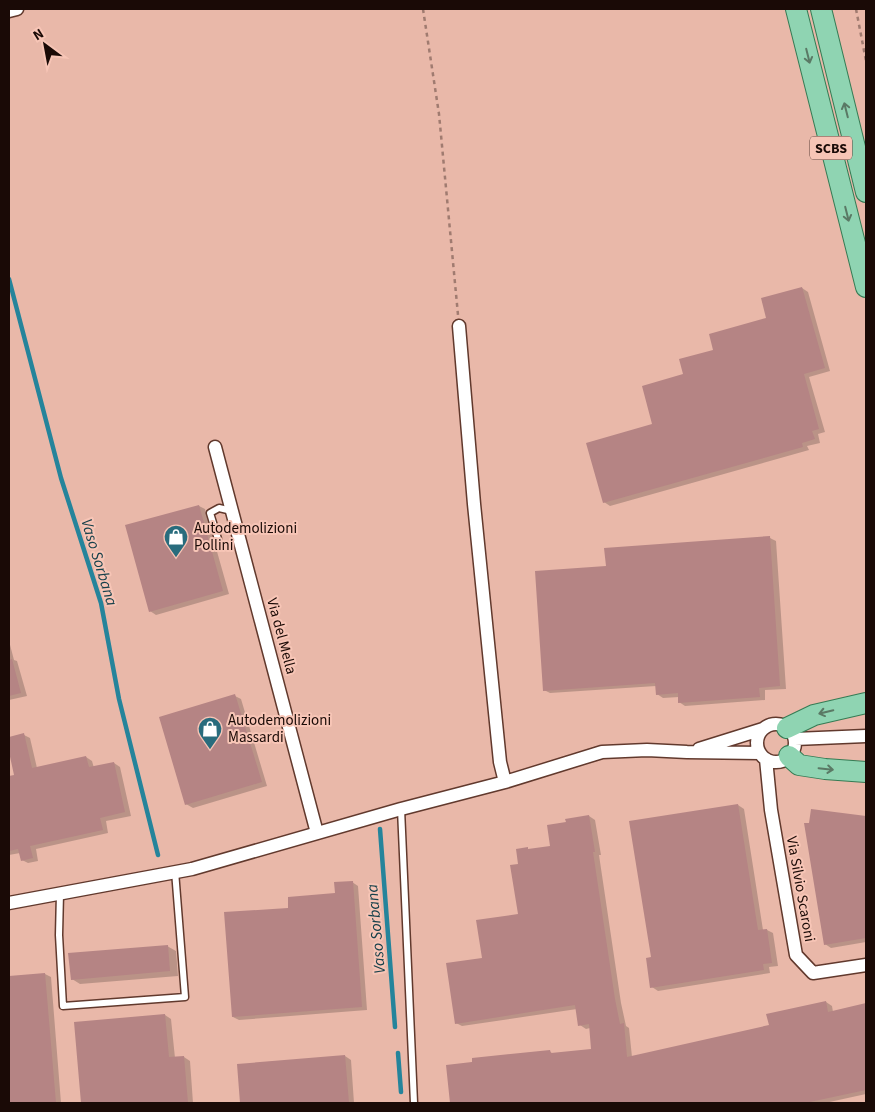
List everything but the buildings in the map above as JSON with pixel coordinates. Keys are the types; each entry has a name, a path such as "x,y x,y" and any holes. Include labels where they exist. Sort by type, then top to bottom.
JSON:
{"main road":[{"name":"SCBS","path":"796,9 866,287"},
{"name":"SCBS","path":"821,9 866,192"},
{"path":"866,703 814,715 779,749 799,765 866,772"}],"street":[{"path":"9,11 17,9"},
{"path":"459,326 474,504 500,762 505,782"},
{"name":"Via del Mella","path":"215,447 317,833"},
{"path":"687,752 775,724 781,725 779,749"},
{"name":"Via Silvio Scaroni","path":"763,729 759,734 758,747 779,749 771,810 796,955 813,973 866,964"},
{"path":"9,903 192,869 401,809 505,782 602,752 779,749 866,736"}],"lane":[{"path":"218,539 210,513 219,508 232,511"},
{"path":"401,809 414,1103"},
{"path":"60,893 59,935 63,1006 185,997 175,871"}],"path":[{"path":"423,9 439,114 459,326"},
{"path":"856,9 866,61"}],"waterway":[{"name":"Vaso Sorbana","path":"9,279 61,478 101,603 119,699 158,855"},
{"name":"Vaso Sorbana","path":"380,829 395,1027"},
{"name":"Vaso Sorbana","path":"398,1053 401,1092"}],"place":[{"name":"Autodemolizioni Pollini","path":"176,558"},
{"name":"Autodemolizioni Massardi","path":"210,750"}]}
